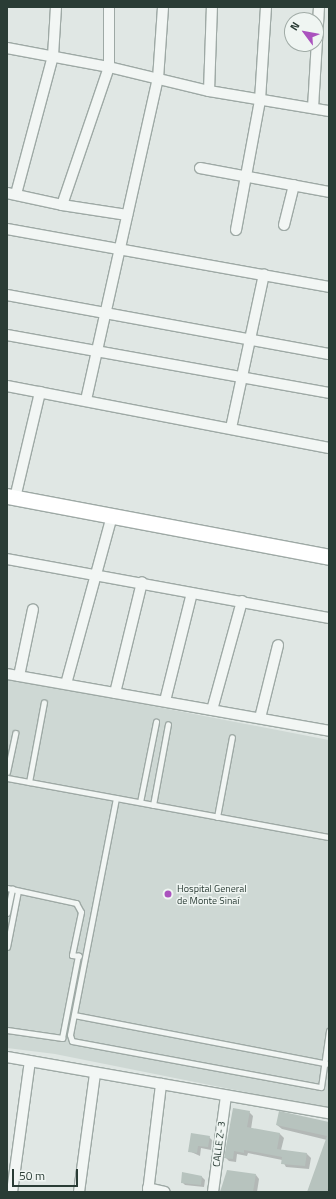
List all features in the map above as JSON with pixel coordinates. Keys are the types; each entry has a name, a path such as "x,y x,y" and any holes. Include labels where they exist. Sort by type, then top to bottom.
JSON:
{"street":[{"path":"56,7 53,56 11,193 62,205 127,215"},
{"path":"62,205 109,67 109,7"},
{"path":"86,400 158,79 163,7"},
{"path":"209,91 212,7"},
{"path":"236,230 260,100 266,7"},
{"path":"313,108 319,7"},
{"path":"7,48 109,67 209,91 329,111"},
{"path":"200,168 329,192"},
{"path":"284,225 294,185"},
{"path":"7,229 264,274 329,287"},
{"path":"231,428 264,274"},
{"path":"7,295 329,354"},
{"path":"7,335 329,393"},
{"path":"7,386 329,448"},
{"path":"40,392 11,497 329,557"},
{"path":"66,684 112,516"},
{"path":"7,559 142,582 329,618"},
{"path":"115,692 142,582"},
{"path":"165,702 192,592"},
{"path":"212,710 242,601"},
{"path":"19,676 33,609"},
{"path":"260,718 278,645"},
{"path":"7,674 329,730"},
{"path":"7,1057 329,1113"},
{"path":"12,1192 30,1061"},
{"path":"79,1192 95,1072"},
{"path":"160,1084 148,1190 165,1192"},
{"name":"CALLE Z- 3","path":"213,1192 226,1096"}],"lane":[{"path":"29,782 44,702"},
{"path":"140,802 156,722"},
{"path":"153,805 168,724"},
{"path":"7,772 15,733"},
{"path":"217,817 232,737"},
{"path":"7,778 329,837"},
{"path":"116,798 70,1035 74,1042 321,1087 323,1063 329,1031"},
{"path":"7,913 10,889 76,903 81,912 72,955 85,957"},
{"path":"7,947 18,891"},
{"path":"7,1030 62,1038 65,1035 78,956"},
{"path":"74,1015 329,1064"}],"shaded area":[{"name":"Hospital General de Monte Sinaí","path":"7,678 329,740 329,1109 55,1054 7,1048"}],"building":[{"path":"233,1108 250,1111 247,1127 280,1133 277,1149 307,1153 305,1166 281,1164 282,1157 244,1150 244,1153 234,1151 233,1159 224,1158"},
{"path":"279,1111 329,1122 329,1184 327,1192 307,1192 327,1136 276,1125"},
{"path":"191,1133 210,1136 208,1147 198,1146 197,1153 188,1152"},
{"path":"227,1170 256,1174 253,1192 220,1192"},
{"path":"182,1172 202,1176 201,1185 181,1183"}],"place":[{"name":"Hospital General de Monte Sinaí","path":"168,894"}]}
